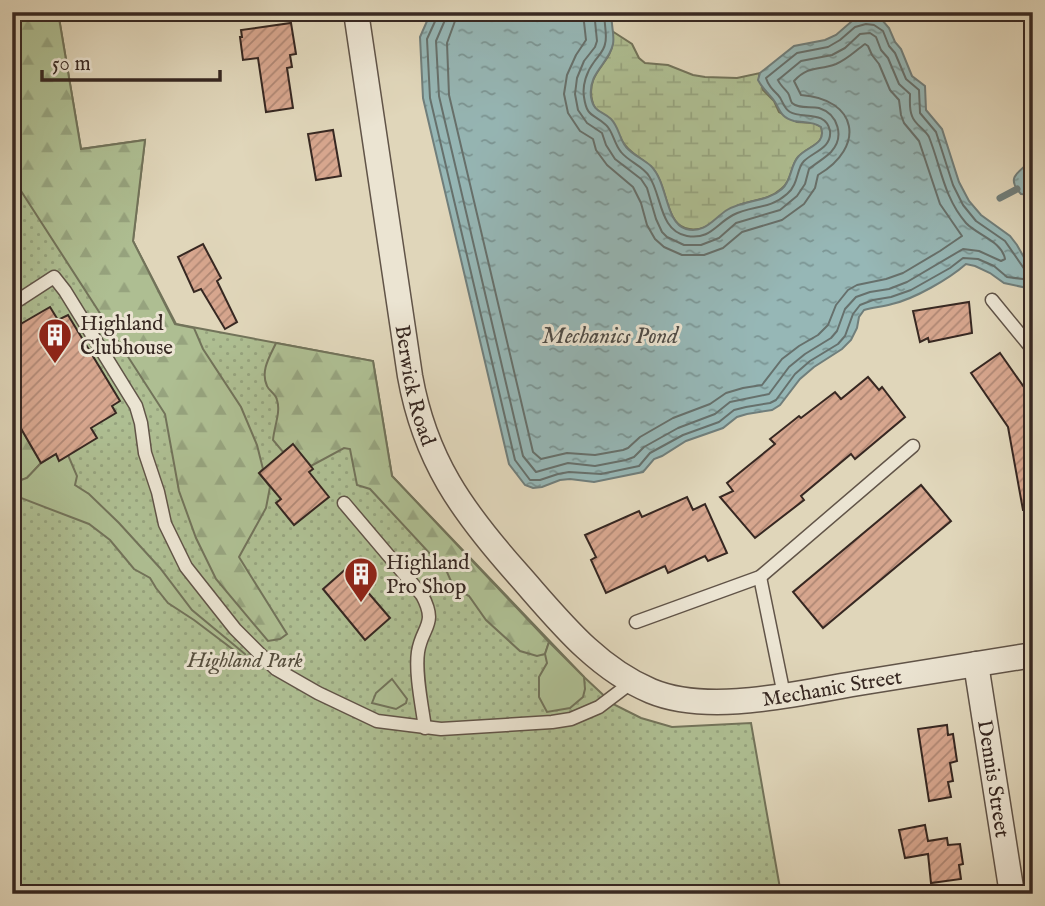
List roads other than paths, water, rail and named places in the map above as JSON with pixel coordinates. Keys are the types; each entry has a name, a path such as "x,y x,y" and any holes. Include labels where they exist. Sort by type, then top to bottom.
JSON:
{"street":[{"name":"Berwick Road","path":"356,12 411,384 434,456 466,512 511,566 595,658 632,682"},
{"name":"Mechanic Street","path":"632,682 661,695 715,703 784,695 1033,655"},
{"name":"Dennis Street","path":"976,664 1012,894"}],"lane":[{"path":"12,303 54,277 65,291 136,406 145,453 165,524 186,567 235,629 276,669 335,703 377,721 441,729 571,719 599,707 632,682"},
{"path":"992,300 1033,350"},
{"path":"636,622 760,577 913,446"},
{"path":"344,503 427,604 428,626 418,651 418,675 425,728"},
{"path":"760,577 784,695"}],"water":[{"name":"Mechanics Pond","path":"431,12 612,12 613,44 593,81 592,102 596,109 614,122 626,147 657,173 674,219 679,225 693,230 704,227 727,210 762,199 782,189 798,157 821,138 821,127 784,116 758,80 760,73 794,46 825,40 859,17 883,21 901,49 912,76 925,86 926,110 942,129 959,182 969,201 981,215 1010,236 1033,268 1033,295 1027,288 1004,283 990,273 966,264 941,282 910,298 864,310 851,340 800,379 780,405 772,410 737,417 723,428 686,441 654,459 643,472 594,482 570,479 542,487 525,485 509,464 423,98 420,37"},
{"path":"1033,137 1033,195 1021,194 1016,188 1014,178 1031,160 1029,147"}],"waterway":[{"path":"1000,198 1017,189"}],"place":[{"name":"Highland Clubhouse","path":"55,365"},
{"name":"Highland Pro Shop","path":"361,604"}],"park label":[{"name":"Highland Park","path":"245,660"}]}
